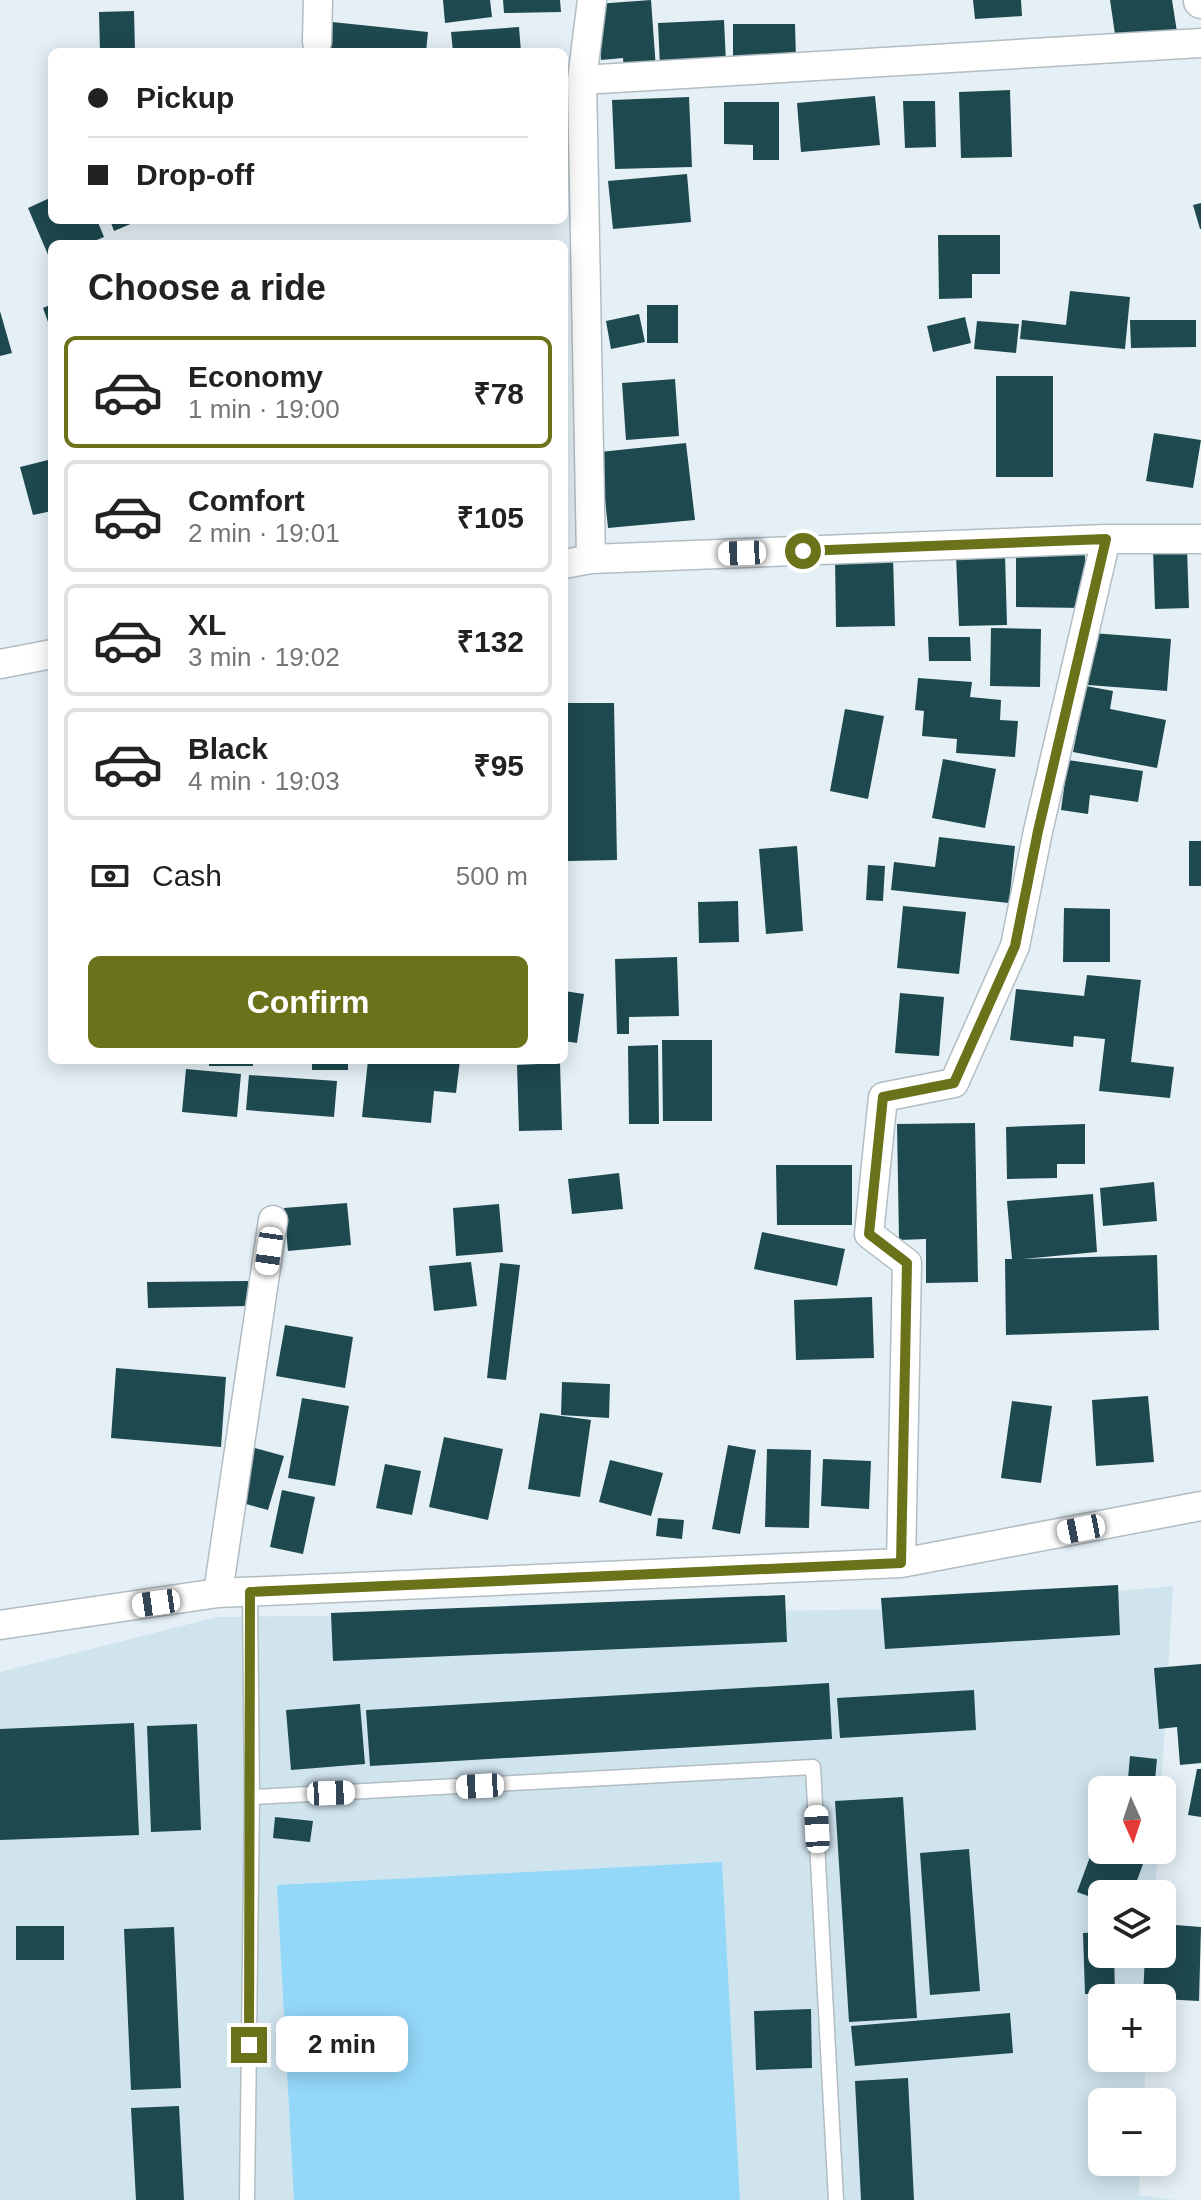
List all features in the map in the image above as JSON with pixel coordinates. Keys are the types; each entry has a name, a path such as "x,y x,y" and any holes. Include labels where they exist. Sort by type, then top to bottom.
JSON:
{"street":[{"path":"317,42 318,0"},
{"path":"592,0 582,80 578,562 1106,539 1201,539"},
{"path":"582,80 1201,43"},
{"path":"901,1563 907,1263 869,1234 883,1097 954,1083 1015,946 1038,831 1106,539"},
{"path":"0,664 48,655"},
{"path":"218,1593 273,1220"},
{"path":"0,1625 218,1593 901,1563 1201,1506"}],"lane":[{"path":"247,2200 252,1797 250,1592"},
{"path":"252,1797 813,1767 836,2200"}],"shaded area":[{"path":"1173,1586 1162,1776 1088,1776 1088,1864 1157,1864 1156,1880 1088,1880 1088,1968 1151,1968 1150,1984 1088,1984 1088,2072 1145,2072 1145,2088 1088,2088 1088,2176 1140,2176 1139,2195 1175,2200 0,2200 0,1672 217,1617 922,1609"},
{"path":"722,1862 740,2200 294,2200 277,1885"}],"building":[{"path":"443,0 490,0 492,17 445,23"},
{"path":"503,0 560,0 561,12 504,13"},
{"path":"651,0 656,69 624,71 623,58 601,60 596,4"},
{"path":"973,0 1021,0 1022,16 975,19"},
{"path":"1110,0 1172,0 1177,32 1116,41"},
{"path":"134,11 135,48 100,48 99,12"},
{"path":"724,20 726,63 660,66 658,23"},
{"path":"332,22 428,32 426,48 329,48"},
{"path":"733,24 795,24 796,59 733,59"},
{"path":"519,27 521,48 453,48 451,32"},
{"path":"1010,90 1012,157 961,158 959,92"},
{"path":"875,96 880,145 801,152 797,103"},
{"path":"689,97 692,167 615,169 612,100"},
{"path":"903,101 935,101 936,147 905,148"},
{"path":"724,102 779,102 779,160 753,160 753,145 724,144"},
{"path":"687,174 691,222 613,229 608,181"},
{"path":"48,199 48,224 99,224 104,237 97,240 48,240 48,255 28,208"},
{"path":"1201,203 1201,229 1200,229 1193,205"},
{"path":"111,224 131,224 114,231"},
{"path":"938,235 1000,235 1000,274 972,274 972,298 939,299"},
{"path":"1070,291 1130,297 1125,349 1020,339 1022,320 1066,325"},
{"path":"647,305 678,305 678,343 647,343"},
{"path":"48,306 48,322 43,308"},
{"path":"0,311 12,353 0,356"},
{"path":"639,314 645,342 611,349 606,321"},
{"path":"965,317 971,343 933,352 927,326"},
{"path":"1130,320 1196,320 1196,347 1131,348"},
{"path":"977,321 1019,324 1016,353 974,349"},
{"path":"996,376 1053,376 1053,477 996,477"},
{"path":"675,379 679,436 626,440 622,383"},
{"path":"1154,433 1201,440 1193,488 1146,481"},
{"path":"686,443 695,520 608,528 600,452"},
{"path":"48,460 48,512 33,515 20,467"},
{"path":"1187,549 1189,608 1155,609 1153,550"},
{"path":"1016,552 1085,552 1085,608 1016,607"},
{"path":"1005,554 1007,625 959,626 956,555"},
{"path":"893,556 895,626 836,627 835,558"},
{"path":"991,628 1041,629 1040,687 990,686"},
{"path":"1092,633 1171,639 1167,691 1088,685"},
{"path":"928,637 970,637 971,661 929,661"},
{"path":"918,678 972,682 970,697 1001,700 1000,720 1018,721 1015,757 956,753 957,739 922,736 924,711 915,710"},
{"path":"1086,686 1113,691 1110,709 1166,720 1157,768 1073,752"},
{"path":"568,703 614,703 617,860 568,861"},
{"path":"845,709 884,716 868,799 830,791"},
{"path":"943,759 996,769 985,828 932,818"},
{"path":"1068,760 1143,771 1138,802 1090,795 1088,814 1061,810"},
{"path":"939,837 1015,846 1009,903 891,890 894,862 935,867"},
{"path":"1189,841 1201,841 1201,886 1189,886"},
{"path":"797,846 803,931 766,934 759,849"},
{"path":"868,865 885,866 883,901 866,900"},
{"path":"738,901 739,942 699,943 698,902"},
{"path":"903,906 966,912 959,974 897,968"},
{"path":"1064,908 1110,909 1110,962 1063,962"},
{"path":"677,957 679,1016 629,1017 629,1034 617,1034 615,959"},
{"path":"1087,975 1141,980 1131,1062 1174,1067 1170,1098 1099,1091 1105,1039 1074,1036 1073,1047 1010,1040 1016,989 1084,996"},
{"path":"568,992 584,994 577,1043 568,1042"},
{"path":"900,993 944,997 939,1056 895,1053"},
{"path":"662,1040 712,1040 712,1121 663,1121"},
{"path":"658,1045 659,1124 629,1124 628,1046"},
{"path":"209,1064 253,1064 253,1066"},
{"path":"312,1064 348,1064 348,1070 312,1070"},
{"path":"368,1064 460,1064 456,1093 434,1091 431,1123 362,1117"},
{"path":"560,1064 562,1130 519,1131 517,1065"},
{"path":"186,1069 241,1074 237,1117 182,1112"},
{"path":"249,1075 337,1081 334,1117 246,1110"},
{"path":"975,1123 978,1282 926,1283 926,1239 899,1240 897,1124"},
{"path":"1085,1124 1085,1164 1057,1164 1057,1178 1007,1179 1006,1127"},
{"path":"776,1165 852,1165 852,1225 777,1225"},
{"path":"619,1173 623,1209 572,1214 568,1179"},
{"path":"1154,1182 1157,1221 1103,1226 1100,1188"},
{"path":"1093,1194 1097,1252 1023,1259 1157,1255 1159,1330 1006,1335 1005,1259 1012,1259 1007,1201"},
{"path":"347,1203 351,1245 288,1251 284,1208"},
{"path":"499,1204 503,1252 456,1256 453,1208"},
{"path":"762,1232 845,1249 837,1286 754,1269"},
{"path":"471,1262 477,1306 434,1311 429,1266"},
{"path":"500,1263 520,1265 506,1380 487,1378"},
{"path":"248,1281 249,1306 148,1308 147,1282"},
{"path":"872,1297 874,1358 796,1360 794,1300"},
{"path":"285,1325 353,1337 345,1388 276,1376"},
{"path":"116,1368 226,1377 221,1447 111,1438"},
{"path":"562,1382 610,1384 609,1418 561,1415"},
{"path":"1148,1396 1154,1462 1096,1466 1092,1400"},
{"path":"302,1398 349,1406 335,1486 288,1478"},
{"path":"1012,1401 1052,1406 1041,1483 1001,1478"},
{"path":"540,1413 591,1420 580,1497 528,1489"},
{"path":"444,1437 503,1449 488,1520 429,1507"},
{"path":"728,1445 756,1450 740,1534 712,1529"},
{"path":"251,1447 284,1456 268,1510 235,1501"},
{"path":"767,1449 811,1450 809,1528 765,1527"},
{"path":"823,1459 871,1461 869,1509 821,1506"},
{"path":"610,1460 663,1473 651,1516 599,1502"},
{"path":"385,1464 421,1471 412,1515 376,1508"},
{"path":"282,1490 315,1497 303,1554 270,1547"},
{"path":"658,1518 684,1520 682,1539 656,1536"},
{"path":"1118,1585 1120,1635 885,1649 881,1598"},
{"path":"785,1595 787,1642 333,1661 331,1613"},
{"path":"1201,1664 1201,1763 1180,1765 1177,1727 1159,1729 1154,1668"},
{"path":"829,1683 832,1739 370,1766 366,1710"},
{"path":"974,1690 976,1730 840,1738 837,1698"},
{"path":"360,1704 365,1764 291,1770 286,1710"},
{"path":"134,1723 139,1835 0,1840 0,1729"},
{"path":"197,1724 201,1830 151,1832 147,1726"},
{"path":"1130,1756 1157,1759 1155,1776 1128,1776"},
{"path":"1197,1769 1201,1769 1201,1817 1188,1815"},
{"path":"903,1797 917,2018 849,2022 835,1801"},
{"path":"275,1817 313,1821 310,1842 273,1838"},
{"path":"969,1849 980,1991 930,1995 920,1853"},
{"path":"1088,1862 1143,1864 1137,1880 1088,1880 1088,1896 1077,1892"},
{"path":"1176,1925 1201,1927 1199,2001 1176,2000 1176,1984 1144,1984 1144,1968 1176,1968"},
{"path":"16,1926 64,1926 64,1960 16,1960"},
{"path":"174,1927 181,2088 131,2090 124,1929"},
{"path":"1083,1933 1088,1933 1088,1968 1114,1968 1115,1984 1088,1984 1088,1994 1085,1994"},
{"path":"811,2009 812,2068 756,2070 754,2011"},
{"path":"1010,2013 1013,2053 855,2066 851,2026"},
{"path":"908,2078 914,2200 861,2200 855,2081"},
{"path":"179,2106 184,2200 136,2200 131,2108"}],"route":[{"path":"249,2045 252,1797 250,1592 901,1563 907,1263 869,1234 883,1097 954,1083 1015,946 1038,831 1106,539 803,551"}]}
